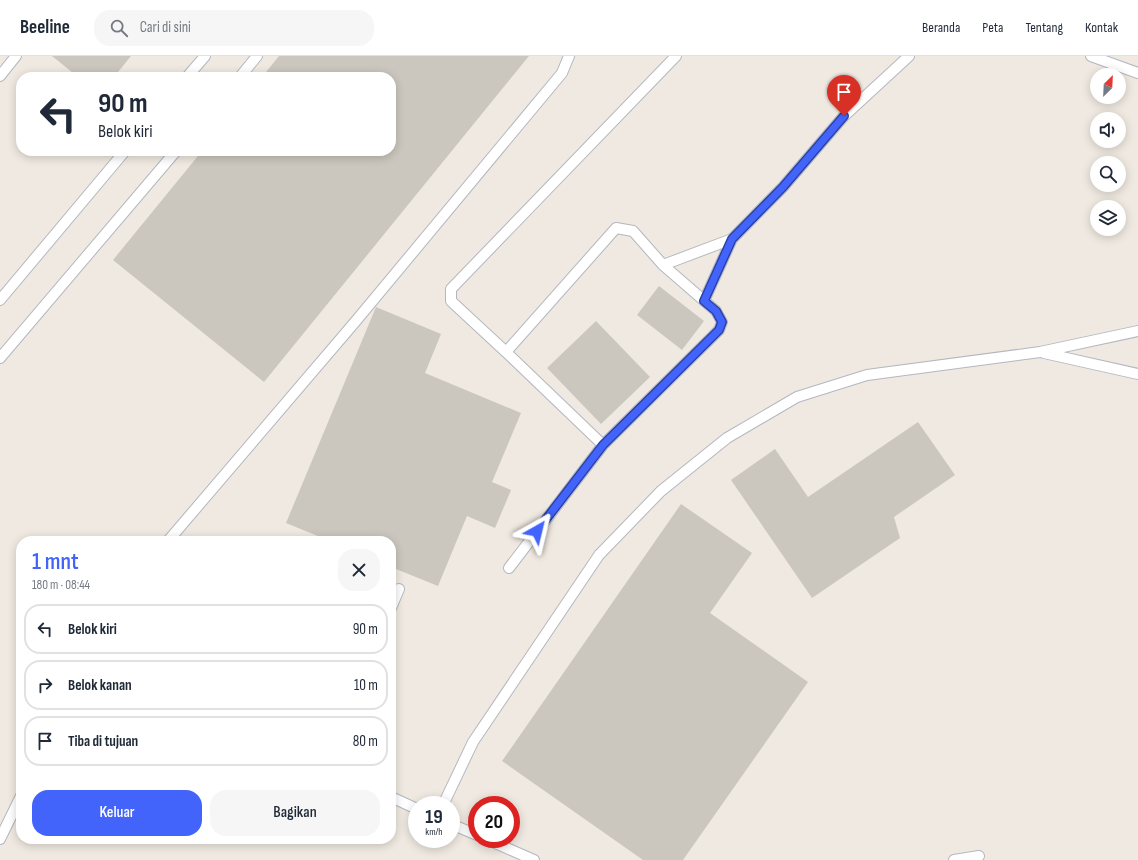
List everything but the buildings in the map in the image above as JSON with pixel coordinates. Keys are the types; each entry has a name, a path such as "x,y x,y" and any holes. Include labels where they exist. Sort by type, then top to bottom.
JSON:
{"lane":[{"path":"0,76 16,56"},
{"path":"192,72 205,56"},
{"path":"244,72 257,56"},
{"path":"172,536 355,322 562,73 569,56"},
{"path":"603,445 451,301 452,289 676,56"},
{"path":"704,301 732,239 783,187 844,116 909,56"},
{"path":"1090,56 1138,73"},
{"path":"0,300 121,156"},
{"path":"0,358 172,156"},
{"path":"506,352 616,228 633,232 663,265 716,311 722,322 719,330 603,445 509,568"},
{"path":"663,265 732,239"},
{"path":"447,796 473,742 599,555 661,491 727,438 797,397 867,375 1040,352 1138,331"},
{"path":"1040,352 1138,374"},
{"path":"396,594 398,589"},
{"path":"396,799 408,805"},
{"path":"0,839 16,807"},
{"path":"0,819 12,815"},
{"path":"507,848 534,860"},
{"path":"954,860 979,856"}],"route":[{"path":"537,531 603,445 719,330 722,322 716,311 704,301 732,239 783,187 844,116"}]}
